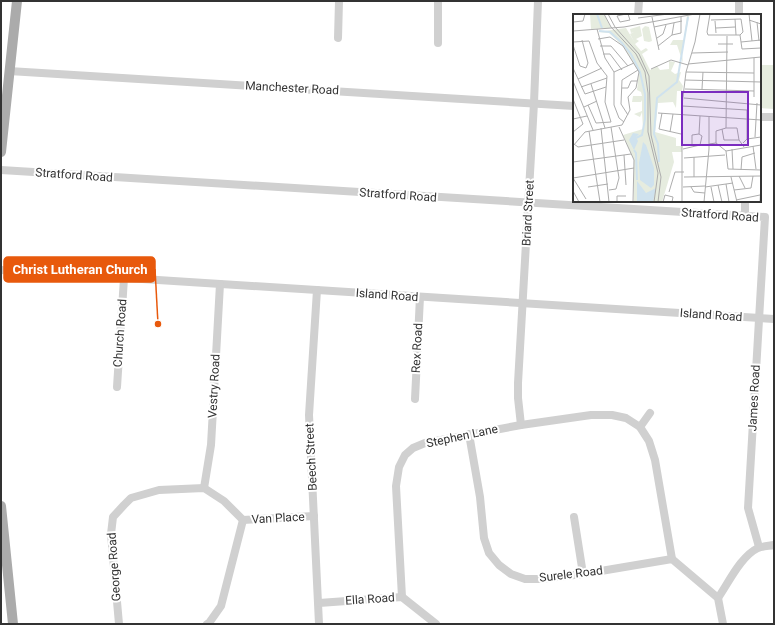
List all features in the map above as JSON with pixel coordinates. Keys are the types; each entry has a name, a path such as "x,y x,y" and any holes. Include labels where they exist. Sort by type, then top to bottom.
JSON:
{"main road":[{"path":"1,152 17,1"},
{"path":"1,506 13,624"}],"street":[{"path":"338,38 339,1"},
{"path":"438,1 438,43"},
{"name":"Briard Street","path":"521,425 518,383 534,103 538,1"},
{"path":"638,14 639,1"},
{"path":"739,1 739,14"},
{"name":"Manchester Road","path":"9,71 573,106"},
{"path":"761,117 774,117"},
{"name":"Stratford Road","path":"1,170 765,217 763,247"},
{"path":"745,216 746,202"},
{"name":"James Road","path":"759,547 748,508 763,247"},
{"name":"Island Road","path":"1,270 774,318"},
{"name":"Church Road","path":"117,387 124,278"},
{"name":"Vestry Road","path":"204,488 210,445 220,284"},
{"name":"Beech Street","path":"317,290 309,415 320,624"},
{"name":"Rex Road","path":"415,399 420,297"},
{"path":"650,413 640,427 649,441 655,460 672,559 718,598 723,624"},
{"name":"Stephen Lane","path":"402,597 396,486 399,467 405,455 412,448 425,443 469,434 591,415 612,415 626,418 640,427"},
{"name":"Surele Road","path":"469,434 480,497 484,538 489,553 499,565 511,574 525,579 540,579 583,574 672,559"},
{"path":"204,488 224,501 243,520 220,606 207,624"},
{"name":"George Road","path":"119,624 111,534 113,517 131,498 159,490 204,488"},
{"name":"Van Place","path":"243,520 314,516"},
{"path":"574,517 583,574"},
{"path":"718,598 743,560 750,553 759,547 774,545"},
{"name":"Ella Road","path":"319,603 402,597 436,624"}],"shaded area":[{"path":"761,65 774,65 774,109 761,108"}],"place":[{"name":"Christ Lutheran Church","path":"158,324"}]}
